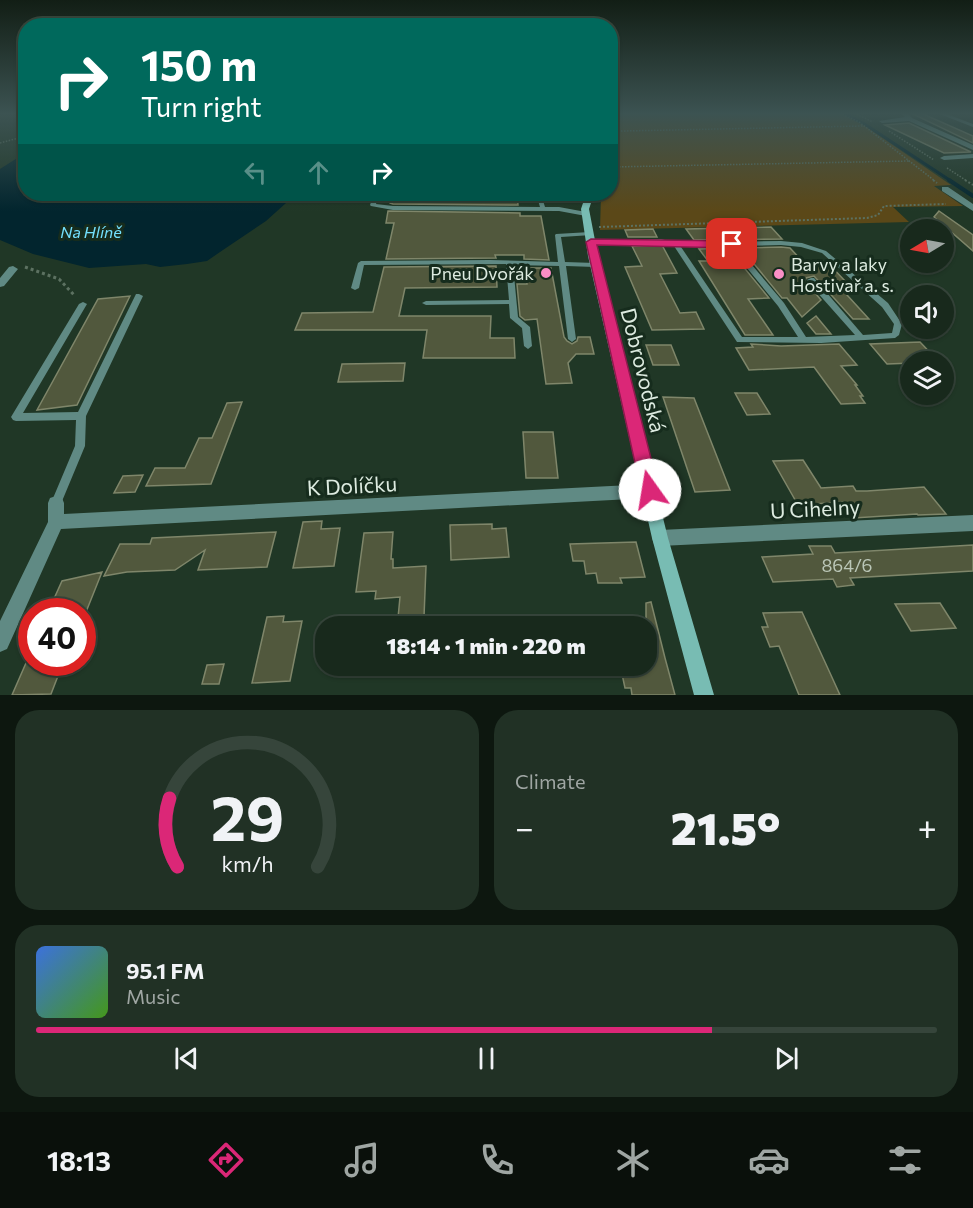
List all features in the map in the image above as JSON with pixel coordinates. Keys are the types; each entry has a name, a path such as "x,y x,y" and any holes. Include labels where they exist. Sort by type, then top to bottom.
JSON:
{"street":[{"path":"944,158 973,156"},
{"path":"945,189 970,206"},
{"name":"Dobrovodská","path":"588,201 585,209 595,265 660,538 704,695"},
{"path":"0,284 14,267"},
{"name":"K Dolíčku","path":"56,522 650,490"},
{"path":"0,642 56,522 56,503"},
{"name":"U Cihelny","path":"660,538 973,523"}],"lane":[{"path":"374,201 373,205 393,208 559,209 586,214"},
{"path":"541,201 543,209"},
{"path":"573,339 558,235 590,235 676,245 802,245 824,252 885,305 898,324 895,335 804,340 740,340 676,245"},
{"path":"732,244 781,305 804,340"},
{"path":"508,262 514,318 526,327 528,346"},
{"path":"354,288 361,263 508,262 595,265"},
{"path":"811,280 861,337"},
{"path":"56,503 80,446 81,416 139,296"},
{"path":"426,303 512,302"},
{"path":"81,416 16,417 83,304"}],"path":[{"path":"889,145 945,189"},
{"path":"911,145 973,185"},
{"path":"618,167 909,161"},
{"path":"590,235 867,218 878,215 884,206 970,206"},
{"path":"14,267 59,279 83,304"}],"shaded area":[{"path":"618,145 893,145 951,185 934,186 963,206 893,207 906,219 900,219 900,222 600,230 601,201 618,201"}],"water":[{"name":"Na Hlíně","path":"18,158 18,201 288,201 266,221 207,261 160,267 146,264 89,268 33,254 0,240 0,169"}],"building":[{"path":"928,145 957,145 971,152 944,153"},
{"path":"390,201 518,201 518,205 393,204"},
{"path":"388,211 520,213 520,216 541,216 549,260 524,259 524,255 495,255 496,258 386,259 394,223 386,223"},
{"path":"939,211 950,219 936,219 934,217"},
{"path":"954,222 973,235 973,251 954,234"},
{"path":"771,227 782,239 694,240 686,229"},
{"path":"653,229 657,237 628,237 625,230"},
{"path":"662,245 677,273 660,274 680,313 696,312 704,329 652,330 625,267 642,266 632,246"},
{"path":"728,248 769,298 748,299 773,335 745,335 699,261 708,261 699,249"},
{"path":"741,248 790,248 803,262 826,261 847,283 836,283 869,319 853,319 814,276 806,278 805,281 821,300 802,317 787,298 782,298"},
{"path":"496,266 497,287 405,288 399,316 491,316 490,338 514,338 515,358 423,358 427,330 295,330 302,313 373,312 384,267"},
{"path":"525,268 551,268 564,337 567,341 572,344 577,341 578,337 590,337 594,354 576,354 568,363 572,383 546,384 537,319 525,320 520,316 517,284 527,284"},
{"path":"130,296 77,405 37,410 98,299"},
{"path":"816,316 831,334 816,334 807,323"},
{"path":"920,342 929,351 900,351 900,364 887,364 870,344"},
{"path":"751,344 781,346 839,344 857,365 841,366 857,385 855,385 865,403 841,404 814,367 749,370 736,348 753,347"},
{"path":"646,345 671,345 679,365 653,365"},
{"path":"405,363 403,381 338,382 342,364"},
{"path":"735,393 757,393 770,414 747,415"},
{"path":"663,397 694,398 730,490 695,492"},
{"path":"242,402 211,484 146,486 155,468 185,468 199,438 212,438 227,403"},
{"path":"523,432 553,432 558,478 526,478"},
{"path":"803,460 821,488 853,486 856,491 867,491 924,487 946,514 853,518 843,502 798,505 773,461"},
{"path":"143,475 135,492 114,493 123,476"},
{"path":"322,521 321,529 340,528 334,566 293,568 303,522"},
{"path":"492,524 492,529 506,528 509,557 451,560 450,525"},
{"path":"276,532 267,567 198,570 205,550 175,570 127,572 104,576 120,544 150,544 152,538"},
{"path":"393,532 391,559 393,559 393,568 426,566 424,616 398,616 400,597 375,599 376,591 356,592 364,533"},
{"path":"636,542 645,577 620,578 622,583 598,583 596,573 586,574 584,561 573,561 570,544"},
{"path":"973,545 973,571 850,578 854,585 837,587 833,579 773,582 762,557 813,554 809,546 831,546 835,553"},
{"path":"102,572 92,598 54,598 62,581"},
{"path":"651,602 655,616 646,616 646,603"},
{"path":"940,603 956,628 911,631 895,604"},
{"path":"802,612 840,695 799,695 779,646 770,647 762,627 768,627 763,613"},
{"path":"284,616 283,622 302,621 290,681 252,683 267,617"},
{"path":"657,625 675,695 632,695 631,688 625,688 622,676 657,676"},
{"path":"224,664 219,684 202,684 207,665"},
{"path":"20,676 58,676 51,694 12,695"}],"waterway":[{"path":"897,145 951,181"},
{"path":"949,180 973,196"}],"place":[{"name":"Pneu Dvořák","path":"546,273"},
{"name":"Barvy a laky Hostivař a. s.","path":"779,274"}],"route":[{"path":"650,490 591,242 661,242 695,246 732,244"}]}
